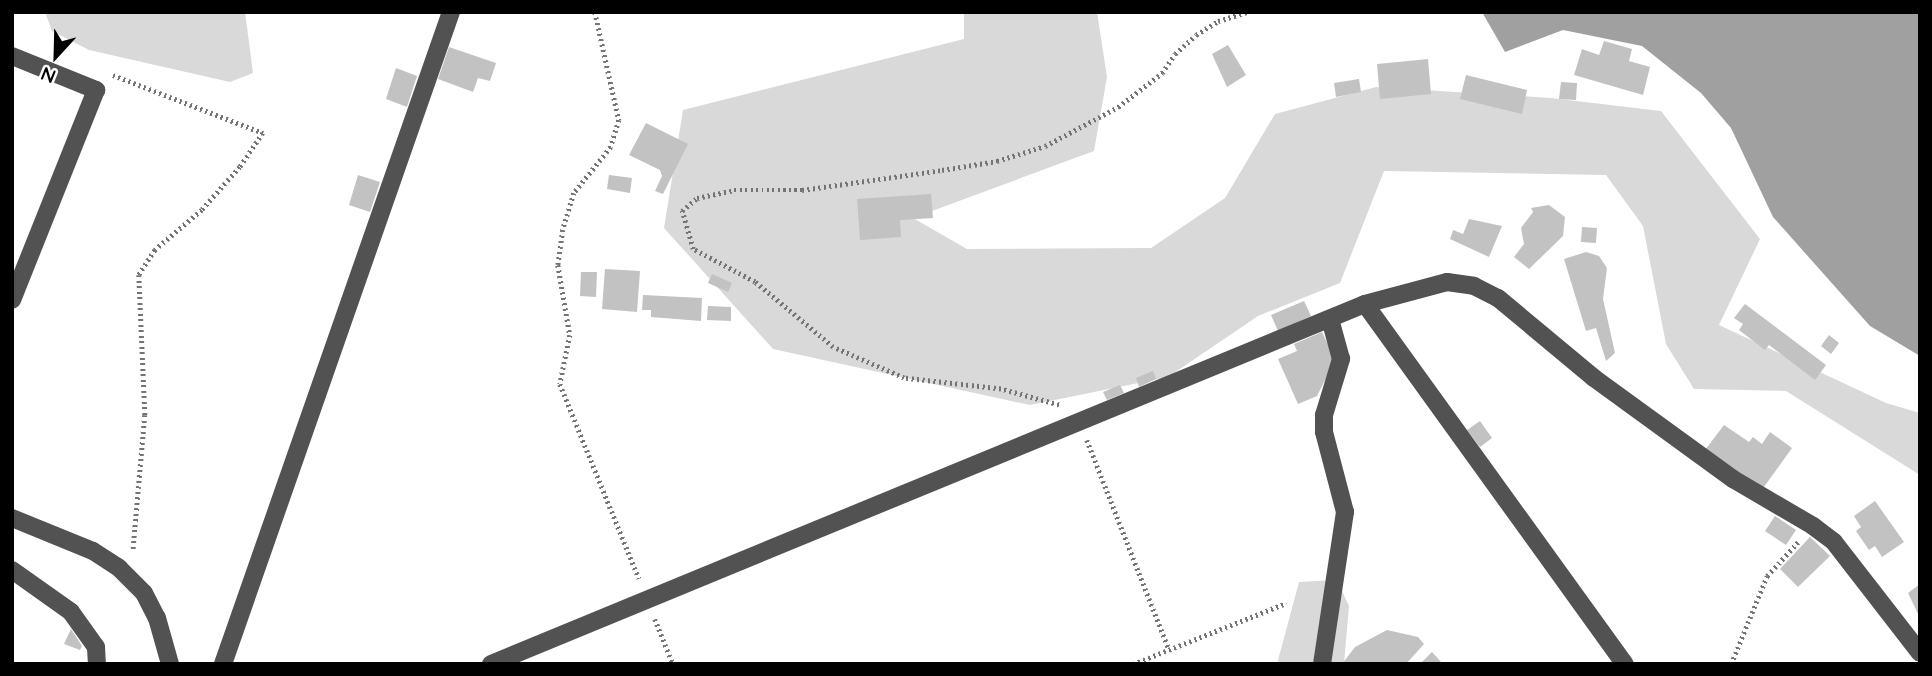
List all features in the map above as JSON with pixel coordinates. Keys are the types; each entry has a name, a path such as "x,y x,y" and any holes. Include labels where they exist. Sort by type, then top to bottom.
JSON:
{"street":[{"path":"223,664 451,12"},
{"path":"12,56 96,90 12,300"},
{"path":"491,664 1081,424 1365,304 1447,282 1486,292 1733,479 1813,526 1834,542 1920,653"},
{"path":"1365,304 1625,664"},
{"path":"1322,664 1345,512 1324,432 1324,415 1341,359 1330,319"},
{"path":"12,518 93,551 119,568 144,593 157,618 170,664"},
{"path":"12,570 71,612 96,647 97,664"}],"path":[{"path":"594,12 620,120 611,147 574,193 563,230 558,265 570,335 559,384 673,664"},
{"path":"1169,649 1081,424 1066,407 1001,389 904,378 833,347 755,282 693,249 682,211 697,198 734,190 802,190 997,161 1045,146 1118,107 1162,74 1175,54 1217,21 1248,12"},
{"path":"96,90 113,75 263,133 240,167 202,210 155,250 139,275 145,415 134,550 119,568"},
{"path":"1731,664 1767,576 1813,526"},
{"path":"1133,664 1286,603"}],"shaded area":[{"path":"45,12 245,12 253,73 230,82 89,50 52,31"},
{"path":"964,12 1097,12 1107,77 1094,151 913,218 967,249 1151,248 1225,198 1275,114 1376,87 1551,98 1661,111 1760,239 1719,325 1886,403 1920,413 1920,475 1786,391 1694,389 1666,344 1643,226 1606,175 1384,171 1340,283 1258,316 1168,377 1030,405 773,349 664,228 683,110 964,39"},
{"path":"1482,12 1920,12 1920,356 1870,326 1773,217 1731,128 1701,93 1642,46 1563,30 1505,52"},
{"path":"1337,580 1349,606 1344,664 1277,664 1299,582"}],"building":[{"path":"1604,41 1632,49 1629,61 1650,67 1643,95 1574,75 1582,49 1599,55"},
{"path":"1228,45 1246,75 1227,87 1212,54"},
{"path":"449,47 496,63 490,81 478,78 473,92 438,79"},
{"path":"1428,59 1431,94 1380,99 1377,64"},
{"path":"396,68 417,76 407,107 386,99"},
{"path":"1466,75 1527,90 1522,114 1460,99"},
{"path":"1359,79 1361,92 1336,97 1334,83"},
{"path":"1561,82 1577,83 1576,100 1559,99"},
{"path":"646,123 688,144 663,194 655,191 662,176 660,170 629,155"},
{"path":"358,175 380,182 370,212 349,205"},
{"path":"609,175 632,178 630,193 607,189"},
{"path":"931,194 933,218 900,220 901,237 860,240 857,199"},
{"path":"1549,205 1565,217 1563,236 1529,269 1514,257 1524,244 1521,228 1533,212 1531,208"},
{"path":"1469,219 1502,226 1489,257 1450,239 1453,230 1463,234"},
{"path":"1582,227 1597,228 1596,243 1581,242"},
{"path":"1586,252 1599,256 1607,268 1603,299 1615,353 1606,361 1596,328 1586,331 1564,259"},
{"path":"605,269 640,271 637,312 602,309"},
{"path":"581,272 597,272 596,297 580,296"},
{"path":"712,274 732,283 728,292 708,283"},
{"path":"643,295 702,298 701,321 651,317 651,310 642,310"},
{"path":"1304,301 1311,316 1278,331 1271,315"},
{"path":"1745,304 1826,365 1815,380 1769,345 1765,350 1739,330 1743,324 1734,318"},
{"path":"708,306 731,307 731,321 707,320"},
{"path":"1322,332 1335,360 1317,396 1298,404 1278,359 1297,351 1294,344"},
{"path":"1829,335 1839,343 1831,354 1821,346"},
{"path":"1153,371 1156,379 1139,387 1136,378"},
{"path":"1120,385 1124,393 1107,400 1103,392"},
{"path":"1480,421 1492,438 1480,447 1467,430"},
{"path":"1724,425 1749,442 1753,437 1762,444 1770,432 1792,448 1761,491 1705,450"},
{"path":"1875,501 1904,542 1882,557 1875,546 1869,550 1856,531 1861,527 1854,516"},
{"path":"1775,516 1796,530 1786,545 1765,531"},
{"path":"1810,537 1830,556 1798,587 1780,569"},
{"path":"1920,584 1920,618 1908,593"},
{"path":"71,629 82,646 80,650 64,644"},
{"path":"1387,630 1418,637 1424,644 1406,664 1342,664 1355,647"},
{"path":"1432,652 1443,664 1420,664"}]}
